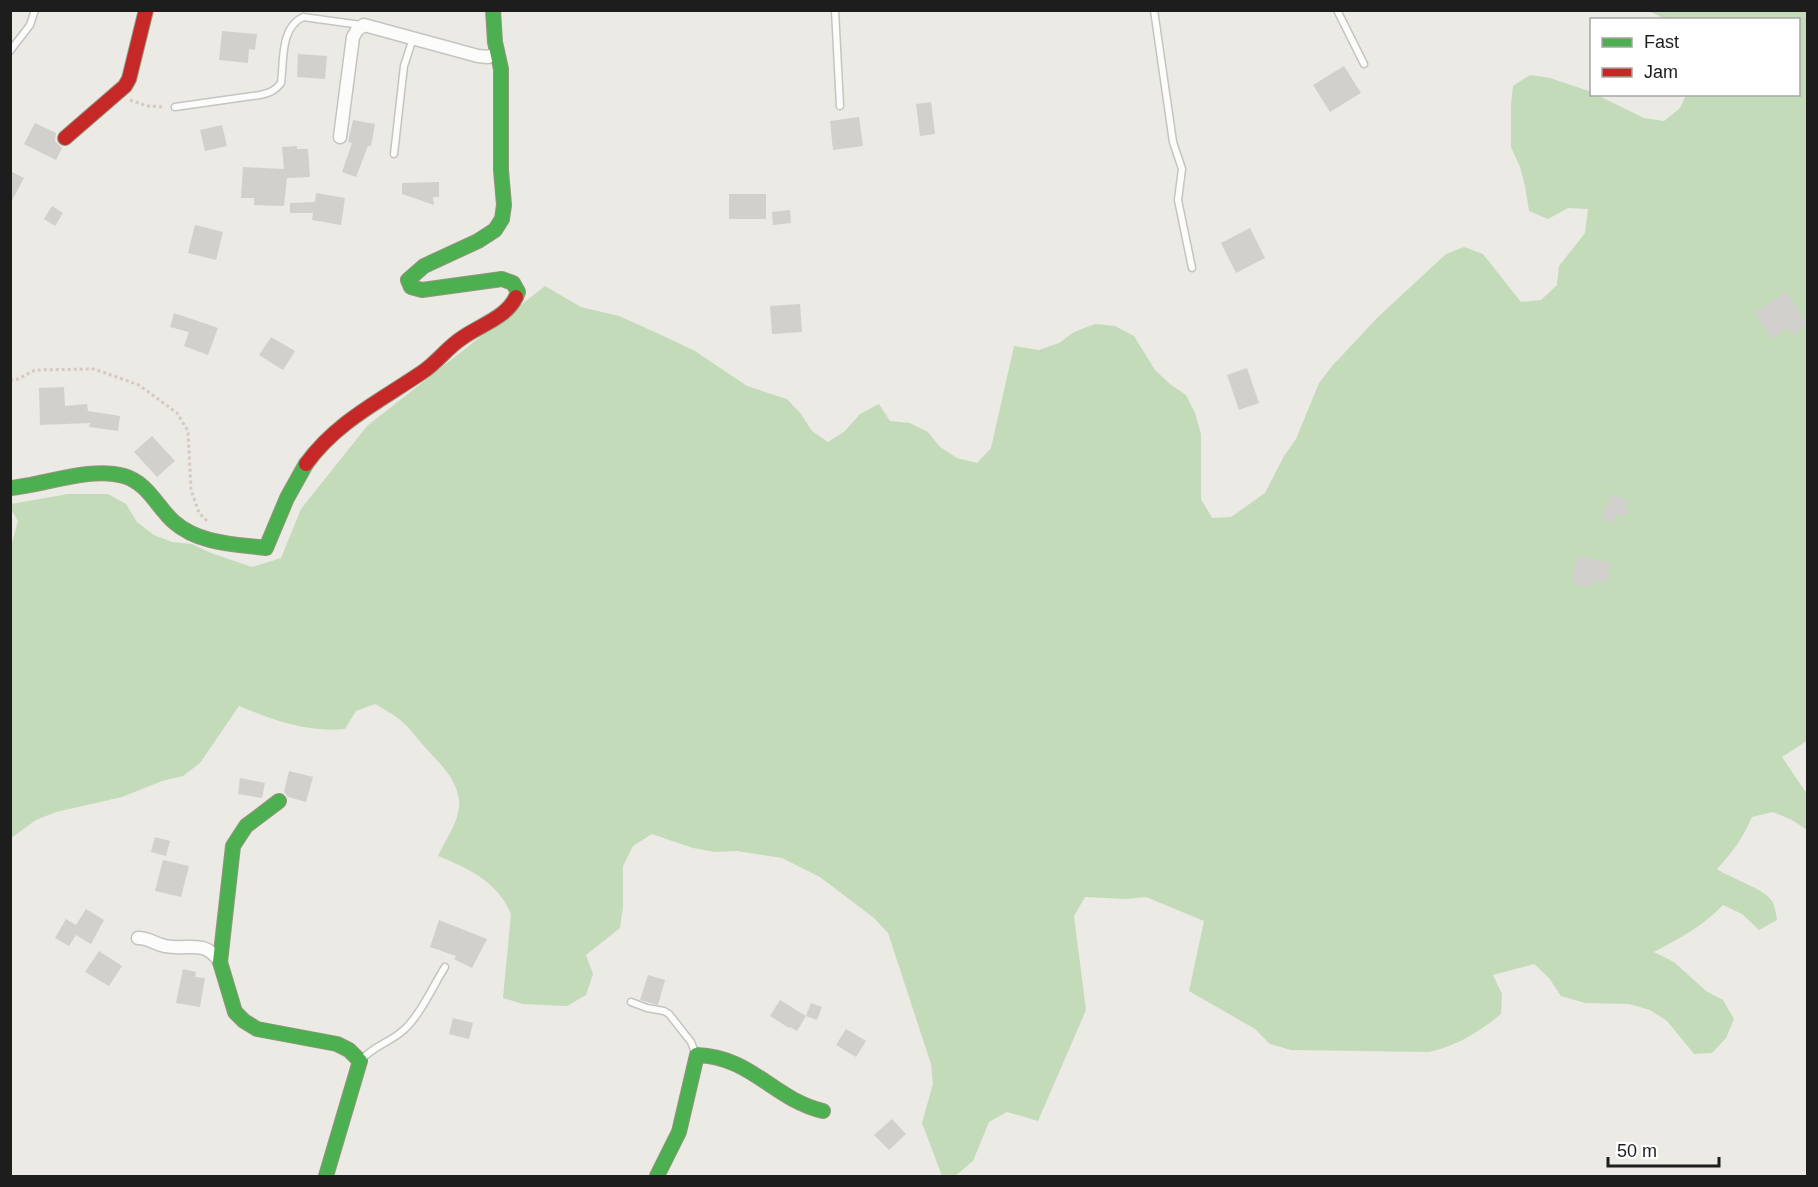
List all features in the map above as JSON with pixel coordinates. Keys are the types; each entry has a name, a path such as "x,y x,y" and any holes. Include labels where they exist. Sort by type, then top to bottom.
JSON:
{"street":[{"path":"65,138 119,92 129,79 146,10"},
{"path":"10,488 107,473 124,475 136,481 150,493 174,522 194,535 219,542 266,548 303,468 330,437 358,413 424,370 461,338 505,312 516,301 519,292 513,283 502,279 422,290 411,287 408,280 424,266 478,241 495,230 502,219 504,205 501,170 501,69 497,53 493,10"},
{"path":"340,137 353,37 364,25 478,56 488,57 497,53"},
{"path":"220,962 232,846 244,828 279,801"},
{"path":"138,938 148,938 164,946 204,947 214,952 220,962 235,1012 244,1021 257,1029 337,1044 349,1050 360,1061 327,1176"},
{"path":"657,1176 681,1126 689,1080 697,1055 705,1054 733,1063 762,1078 795,1100 823,1111"}],"lane":[{"path":"10,51 30,25 35,10"},
{"path":"835,10 840,106"},
{"path":"1154,10 1173,142 1182,169 1178,200 1192,268"},
{"path":"1337,10 1364,64"},
{"path":"175,107 260,95 277,88 281,83 287,32 296,20 303,17 364,25"},
{"path":"394,154 404,66 413,38"},
{"path":"360,1061 372,1048 400,1033 410,1023 445,967"},
{"path":"631,1002 669,1014 691,1042 697,1055"}],"path":[{"path":"119,92 147,106 175,107"},
{"path":"10,380 18,379 35,370 94,369 149,392 177,413 188,431 191,490 199,513 213,525"}],"green space":[{"path":"1649,11 1807,11 1808,740 1782,757 1807,794 1807,830 1792,820 1773,812 1752,817 1737,845 1717,869 1768,897 1774,905 1777,920 1759,930 1742,914 1723,905 1682,937 1654,952 1674,962 1706,991 1723,1000 1734,1019 1726,1038 1712,1053 1694,1054 1667,1021 1650,1010 1629,1004 1585,1003 1561,996 1549,978 1534,964 1493,975 1502,994 1501,1014 1476,1032 1449,1046 1429,1052 1291,1050 1270,1044 1255,1029 1189,991 1204,921 1146,897 1125,899 1085,897 1074,916 1086,1010 1038,1121 1007,1112 989,1122 973,1161 955,1176 942,1176 922,1123 933,1084 931,1064 888,933 874,918 820,877 782,858 737,851 715,852 693,848 652,834 633,846 623,866 623,907 620,928 586,955 593,974 586,995 567,1006 523,1004 503,998 511,914 490,885 471,871 438,856 458,814 459,800 454,784 446,770 407,726 375,704 356,711 345,729 332,730 291,724 239,706 200,763 183,776 162,781 122,797 56,812 36,820 11,838 10,550 18,521 11,509 11,504 68,494 108,494 126,504 137,522 154,535 172,542 192,544 252,567 281,558 301,509 367,426 545,286 581,307 619,316 695,351 747,386 787,399 812,431 828,442 845,431 860,414 879,404 890,421 910,423 928,432 940,447 957,458 977,463 991,448 1014,346 1039,350 1059,343 1074,332 1095,324 1115,326 1134,336 1155,370 1186,395 1195,413 1201,434 1201,499 1212,518 1231,517 1265,493 1284,456 1296,439 1319,383 1333,365 1378,317 1446,254 1464,247 1483,254 1521,302 1541,300 1557,285 1559,266 1585,233 1588,209 1568,208 1548,219 1529,211 1520,167 1511,147 1513,86 1530,75 1550,78 1589,91 1590,96 1599,96 1644,118 1664,121 1680,108 1686,96 1800,96 1800,18 1663,18"}],"building":[{"path":"222,31 257,34 255,50 249,49 248,63 219,60"},
{"path":"298,54 327,56 325,79 297,77"},
{"path":"1344,66 1361,93 1330,112 1313,85"},
{"path":"931,102 935,134 920,136 916,104"},
{"path":"859,117 863,146 833,150 830,121"},
{"path":"353,120 375,124 371,146 368,146 356,177 342,172 352,143 348,142"},
{"path":"35,123 56,133 55,141 62,148 56,160 24,144"},
{"path":"222,125 227,146 205,151 200,130"},
{"path":"297,146 297,149 308,149 310,177 287,178 284,206 254,205 254,198 241,198 243,167 284,169 282,147"},
{"path":"10,171 24,178 10,204"},
{"path":"439,182 439,197 433,197 434,205 402,194 402,183"},
{"path":"316,193 345,198 341,225 312,220 313,213 290,213 290,203 315,202"},
{"path":"729,194 766,194 766,219 729,219"},
{"path":"52,206 63,213 55,226 44,219"},
{"path":"790,210 791,223 773,225 772,212"},
{"path":"195,225 223,232 216,260 188,253"},
{"path":"1250,228 1265,258 1236,273 1221,243"},
{"path":"1787,292 1807,326 1792,335 1788,328 1771,339 1755,312"},
{"path":"800,304 802,332 772,334 770,306"},
{"path":"174,313 218,328 208,355 184,346 189,332 170,327"},
{"path":"271,337 295,351 283,370 259,355"},
{"path":"1247,368 1259,403 1239,410 1227,375"},
{"path":"64,387 65,406 87,404 88,411 120,416 118,431 89,427 90,423 40,425 39,388"},
{"path":"152,436 175,461 157,477 134,452"},
{"path":"1611,494 1629,501 1624,516 1616,514 1613,523 1601,519"},
{"path":"1577,556 1610,562 1606,584 1593,581 1591,587 1572,584"},
{"path":"289,771 313,777 306,802 288,797 284,792"},
{"path":"240,778 265,783 262,798 238,794"},
{"path":"155,837 170,841 166,856 151,852"},
{"path":"163,860 189,866 181,897 155,891"},
{"path":"86,909 104,920 91,944 76,935 69,946 55,938 66,919 76,925"},
{"path":"439,920 487,939 472,968 454,959 456,956 430,947"},
{"path":"99,951 122,966 109,986 85,972"},
{"path":"183,969 196,972 195,977 205,978 200,1007 176,1003"},
{"path":"648,975 665,980 658,1005 640,1000"},
{"path":"780,1000 806,1016 797,1031 770,1016"},
{"path":"811,1003 822,1007 817,1020 806,1016"},
{"path":"453,1018 473,1023 469,1039 449,1034"},
{"path":"846,1029 866,1041 856,1057 836,1045"},
{"path":"892,1119 906,1134 889,1150 874,1135"}],"traffic: fast":[{"path":"493,10 495,42 501,69 501,170 504,205 502,219 495,230 478,241 424,266 408,280 411,287 422,290 502,279 513,283 518,292 516,297"},
{"path":"10,488 97,473 124,476 140,484 174,522 195,535 218,542 266,548 287,498 306,464"},
{"path":"279,801 246,826 233,846 220,962 235,1012 244,1021 257,1029 337,1044 349,1050 360,1061 326,1176"},
{"path":"657,1176 679,1132 697,1055 716,1057 733,1063 790,1097 823,1111"}],"traffic: jam":[{"path":"65,138 125,86 129,79 146,10"},
{"path":"306,464 318,449 346,423 424,371 462,338 499,316 516,297"}]}
